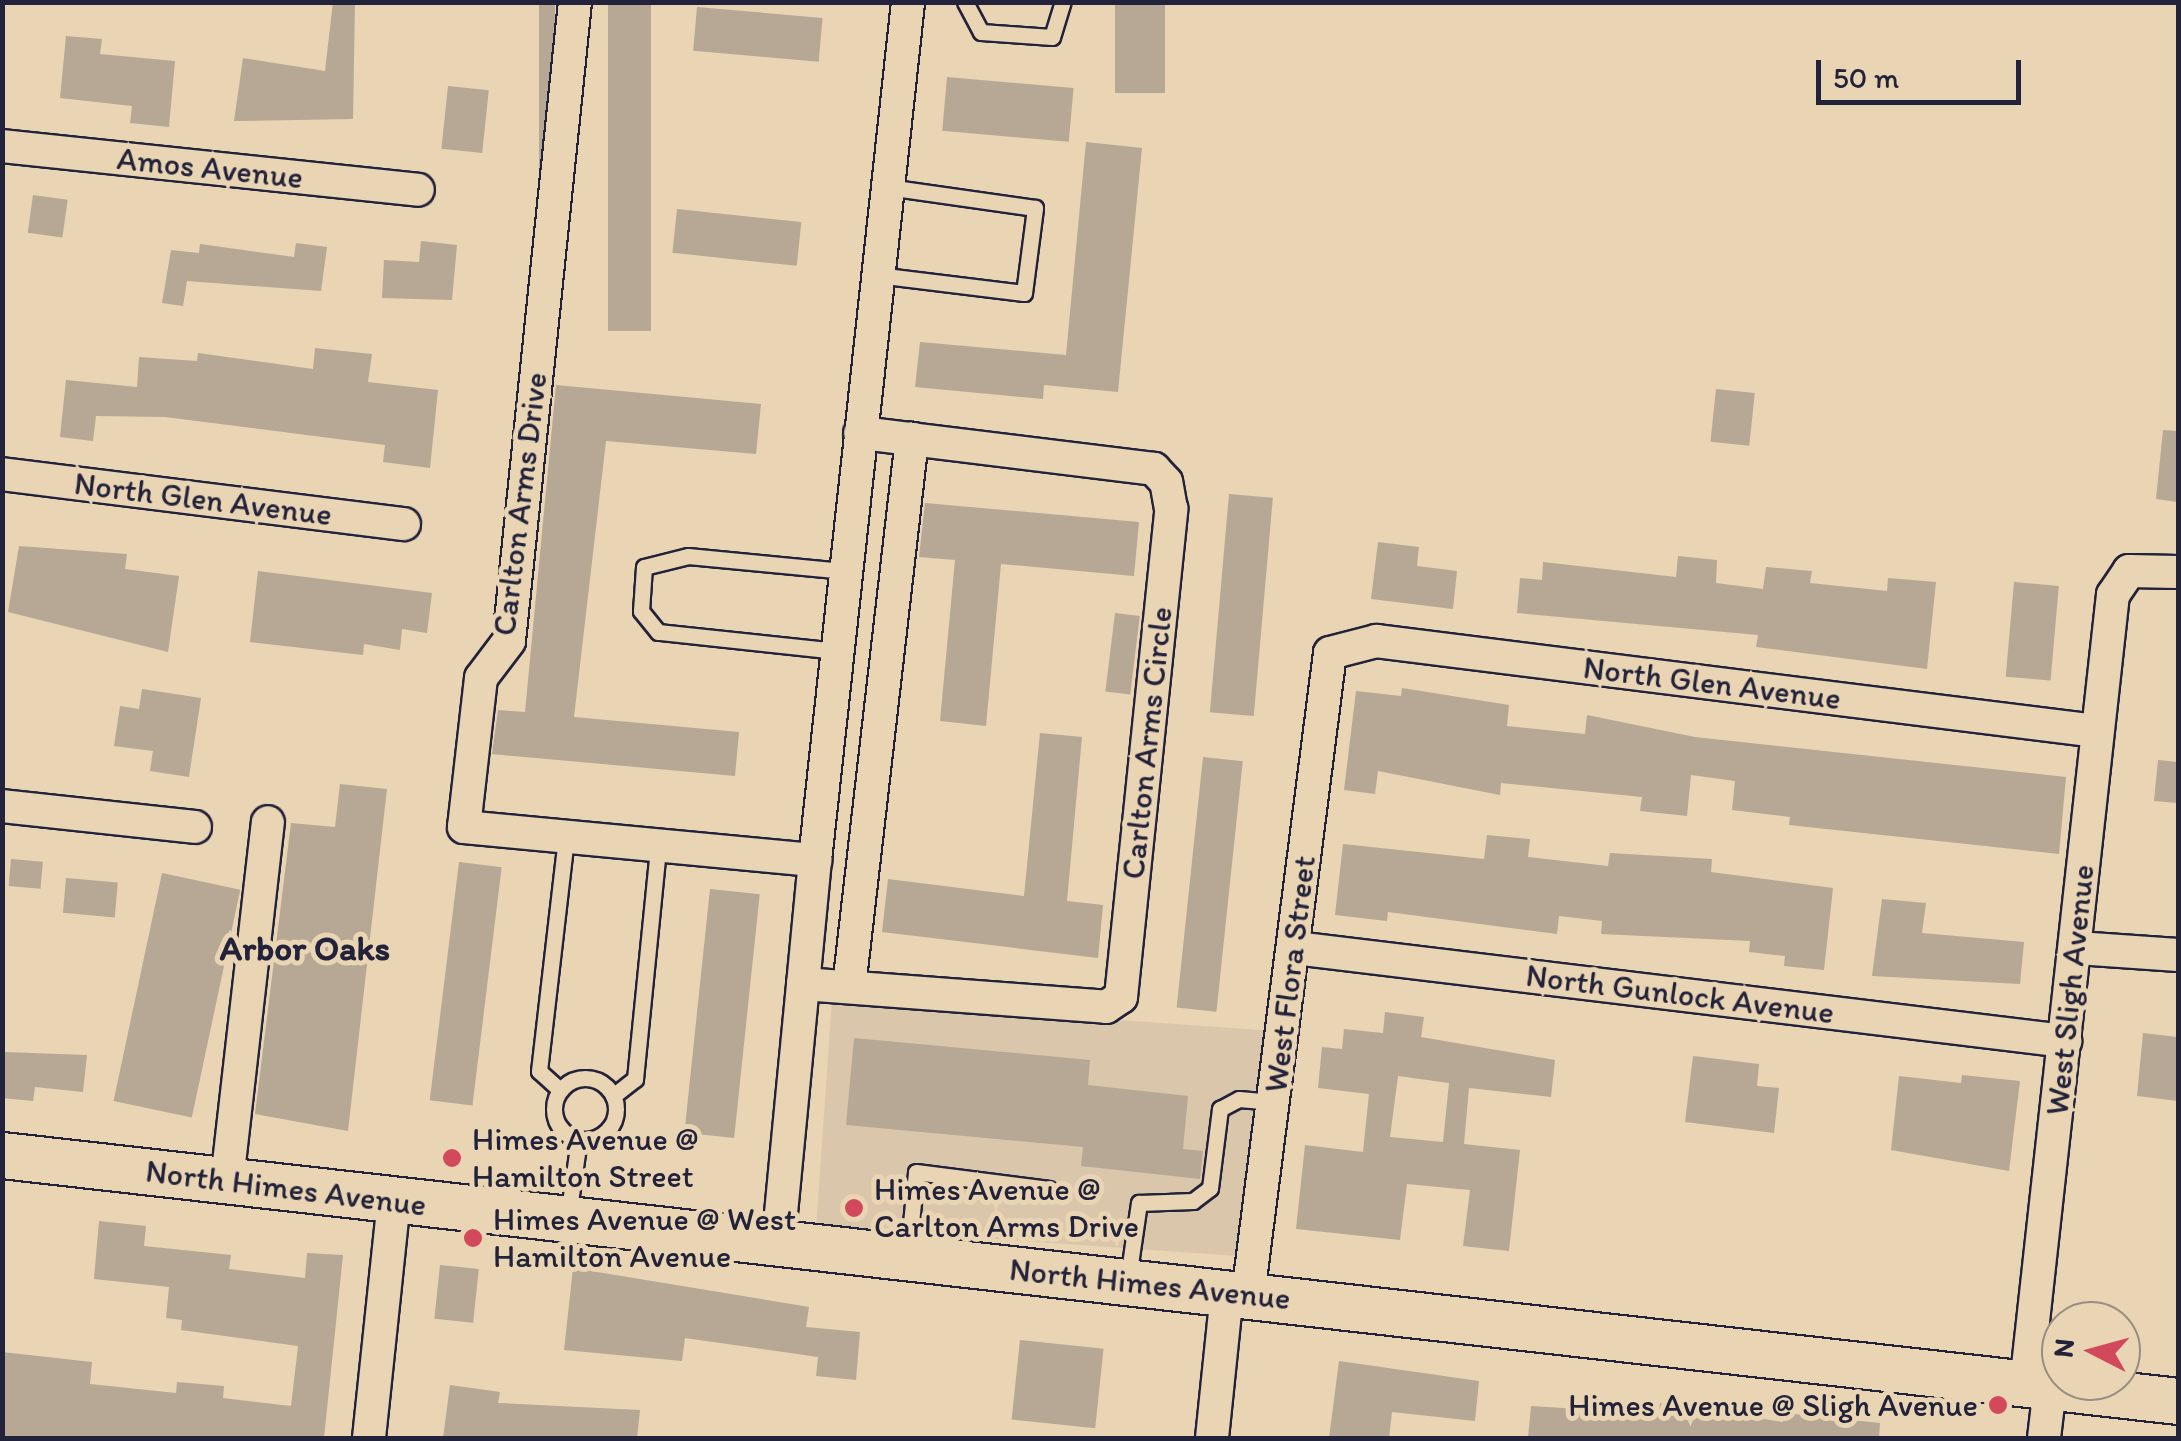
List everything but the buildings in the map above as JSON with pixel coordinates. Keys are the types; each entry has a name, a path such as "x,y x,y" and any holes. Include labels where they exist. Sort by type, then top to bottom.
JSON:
{"street":[{"name":"Carlton Arms Drive","path":"575,2 510,641 482,678 464,827 658,850 815,860"},
{"path":"778,1243 845,572 908,2"},
{"name":"Amos Avenue","path":"2,146 418,190"},
{"name":"Carlton Arms Circle","path":"803,984 1106,1007 1120,998 1171,509 1166,482 1154,469 860,433"},
{"path":"849,988 912,439"},
{"name":"North Glen Avenue","path":"2,474 404,524"},
{"name":"West Sligh Avenue","path":"2044,1438 2038,1386 2065,1041 2077,948 2094,731 2112,595 2129,571 2178,572"},
{"name":"North Glen Avenue","path":"1330,653 1376,641 2094,731"},
{"name":"West Flora Street","path":"1212,1438 1273,1102 1330,653"},
{"path":"2,806 195,827"},
{"path":"227,1181 268,822"},
{"name":"North Gunlock Avenue","path":"1295,948 2065,1041"},
{"path":"2077,948 2178,956"},
{"name":"North Himes Avenue","path":"2,1155 2178,1400"},
{"path":"369,1438 394,1201"}],"lane":[{"path":"965,2 981,32 1052,38 1063,2"},
{"path":"877,274 1024,293 1035,208 887,187"},
{"path":"837,651 658,632 641,611 644,567 688,556 845,572"},
{"path":"560,1090 539,1071 566,839"},
{"path":"579,1140 606,1131 613,1096 635,1078 658,850"},
{"path":"560,1090 588,1078 613,1096"},
{"path":"560,1090 556,1120 579,1140"},
{"path":"1128,1282 1139,1203 1193,1201 1210,1188 1220,1109 1239,1099 1273,1102"},
{"path":"568,1220 579,1140"},
{"path":"908,1258 916,1172 1049,1189"}],"shaded area":[{"path":"832,1000 1268,1030 1252,1257 816,1226"}],"place":[{"name":"Himes Avenue @ Hamilton Street","path":"452,1158"},
{"name":"Himes Avenue @ Carlton Arms Drive","path":"854,1208"},
{"name":"Himes Avenue @ West Hamilton Avenue","path":"473,1238"},
{"name":"Himes Avenue @ Sligh Avenue","path":"1998,1405"}],"district":[{"name":"Arbor Oaks","path":"305,948"}]}
